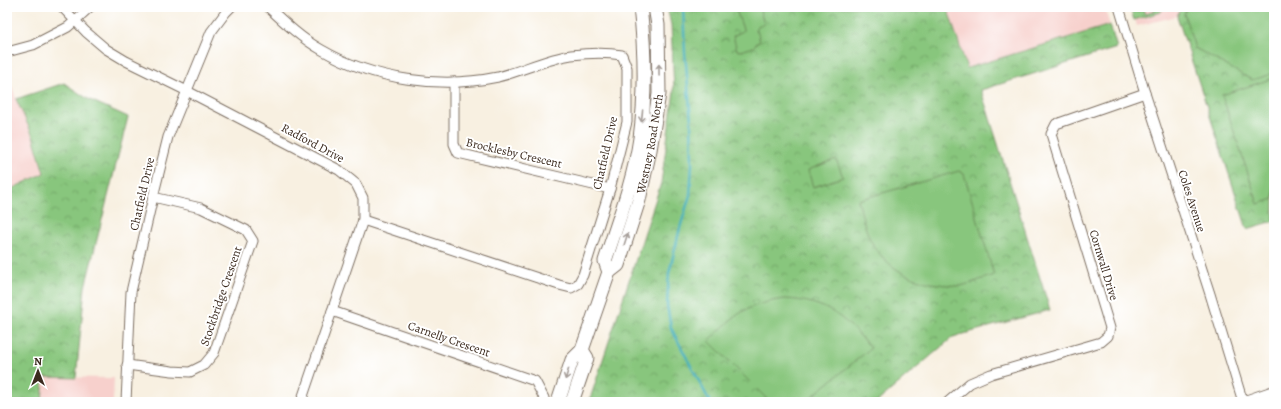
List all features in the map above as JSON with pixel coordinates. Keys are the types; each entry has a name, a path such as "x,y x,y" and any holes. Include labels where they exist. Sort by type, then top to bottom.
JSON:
{"main road":[{"name":"Westney Road North","path":"609,272 605,261 630,183 640,139 644,104 644,67 640,7"},
{"name":"Westney Road North","path":"558,402 572,360 582,350 609,272 618,265 639,200 650,150 659,94 658,25 655,7"},
{"name":"Westney Road North","path":"572,402 587,358 582,350"}],"street":[{"name":"Radford Drive","path":"62,7 86,32 106,49 126,61 339,170 356,184 363,198 363,220 302,402"},
{"path":"7,52 32,45 68,27 90,7"},
{"name":"Chatfield Drive","path":"126,402 131,292 168,137 211,32 231,7"},
{"name":"Chatfield Drive","path":"268,7 289,27 321,50 343,61 369,70 403,78 454,82 498,77 570,56 608,53 622,55 626,68 627,122 610,189 583,275 578,284 570,288 363,220"},
{"name":"Coles Avenue","path":"1119,7 1244,402"},
{"name":"Brocklesby Crescent","path":"454,82 454,144 458,153 610,189"},
{"name":"Cornwall Drive","path":"948,402 970,383 992,374 1101,342 1108,336 1110,328 1051,134 1056,124 1145,93"},
{"name":"Stockbridge Crescent","path":"128,364 172,371 190,372 204,365 214,353 253,241 246,230 201,208 153,196"},
{"name":"Carnelly Crescent","path":"332,312 535,381 544,398 543,402"},
{"path":"1244,402 1274,392"}],"shaded area":[{"path":"947,7 1104,7 1110,25 967,68"},
{"path":"1131,7 1181,7 1177,16 1137,26"},
{"path":"7,70 16,99 33,136 44,173 7,191"},
{"path":"44,377 114,378 113,402 42,402"}],"green space":[{"path":"667,7 947,7 967,68 1110,25 1117,48 981,90 1050,310 953,337 877,402 589,402 661,183 674,91 671,25"},
{"path":"735,7 759,7 764,24 758,26 755,31 758,33 760,42 756,43 754,47 740,51 737,50 733,36 743,31 743,29"},
{"path":"1130,7 1136,7 1137,11 1143,9 1145,14 1155,11 1154,7 1161,7 1162,10 1161,12 1134,20"},
{"path":"1181,7 1274,7 1274,221 1247,229 1177,16"},
{"path":"1187,7 1274,7 1274,73 1252,80 1195,48 1184,14"},
{"path":"1274,78 1274,199 1258,204 1222,95"},
{"path":"64,83 88,99 128,117 85,287 76,378 44,377 42,402 7,402 7,191 44,173 33,136 16,99"},
{"path":"836,159 843,177 813,187 808,170"},
{"path":"959,171 964,174 994,275 959,286 936,284 915,279 888,263 874,246 866,230 858,200"},
{"path":"785,299 800,300 824,307 843,319 871,348 805,402 770,402 709,341 734,317 751,307"}],"waterway":[{"path":"683,7 685,53 691,120 692,164 690,195 669,273 667,305 671,328 710,402"}]}
